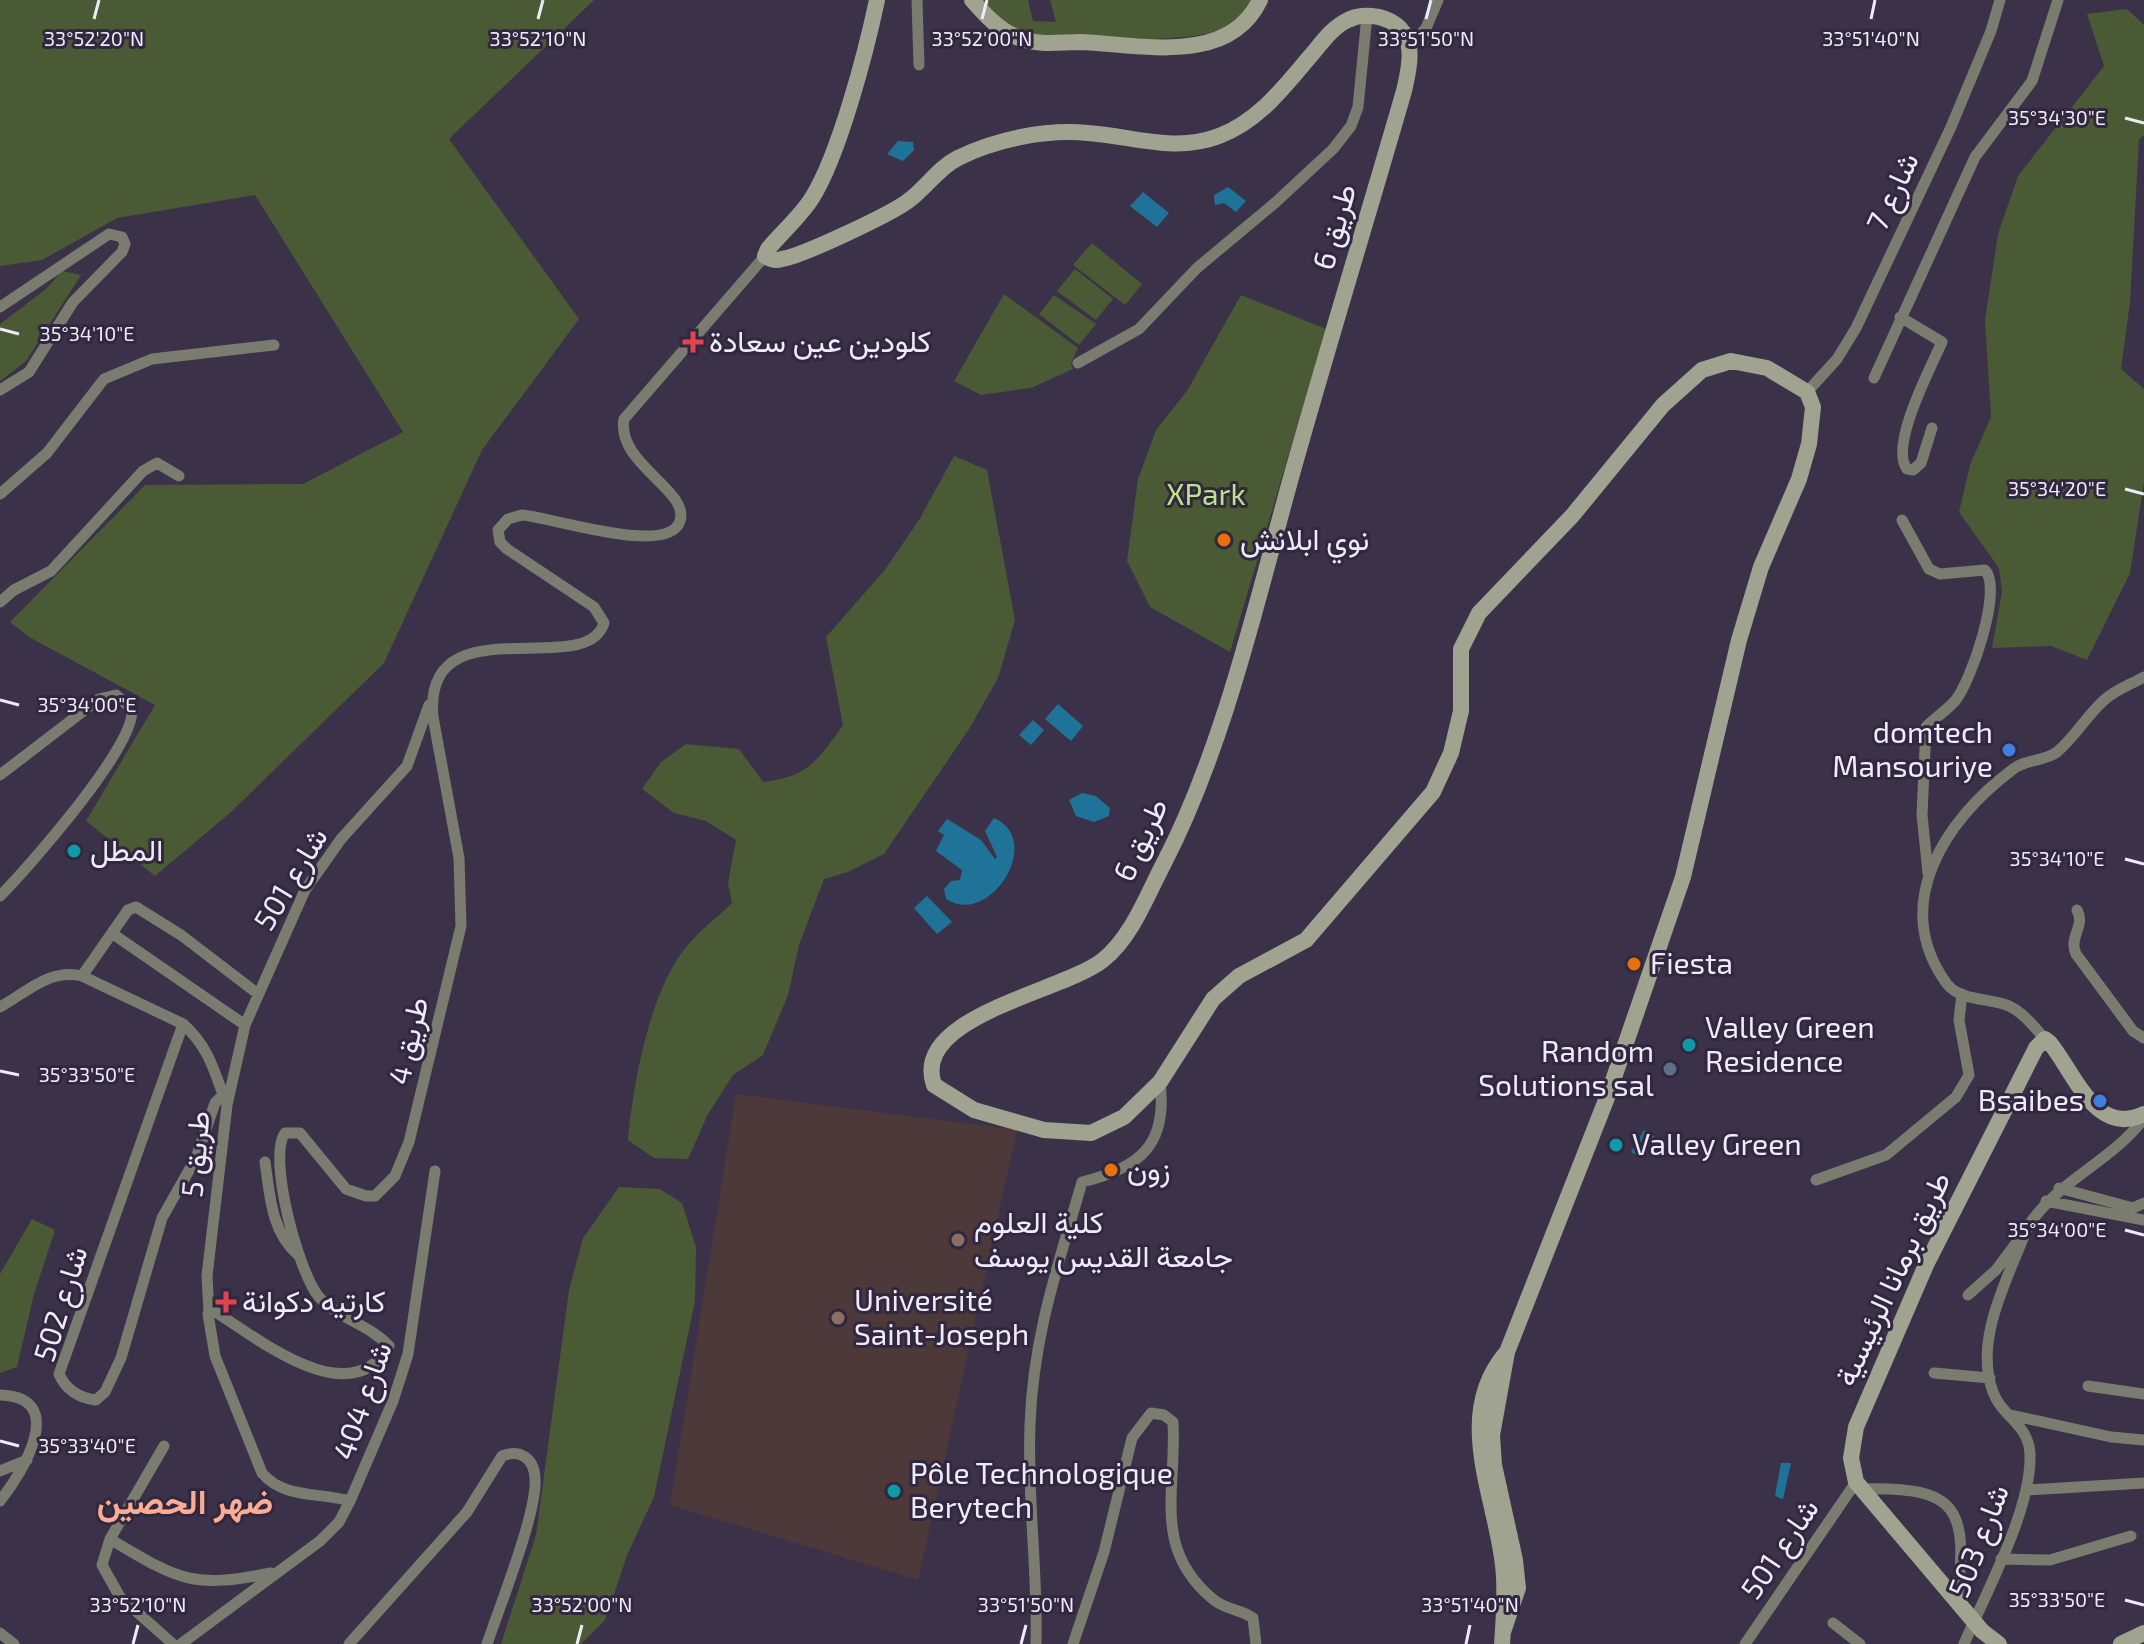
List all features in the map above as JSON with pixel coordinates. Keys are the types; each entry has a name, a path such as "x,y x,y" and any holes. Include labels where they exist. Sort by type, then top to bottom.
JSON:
{"street":[{"path":"431,696 438,676 457,660 500,649 573,644 602,629 603,617 594,607 500,542 498,530 508,519 522,515 642,537 668,535 675,530 680,521 678,502 628,447 622,431 624,419 765,256 818,187 855,81 877,0"},
{"path":"917,0 919,65"},
{"path":"972,0 999,28 1028,41 1163,48 1200,44 1229,33 1243,22 1260,0"},
{"path":"1409,48 1426,28 1438,0"},
{"name":"شارع 7","path":"1807,392 1837,359 1856,328 1951,127 1991,31 2000,0"},
{"path":"1874,378 1975,157 2032,81 2058,0"},
{"path":"765,256 777,260 804,252 902,205 941,169 962,156 1035,135 1060,131 1185,145 1232,131 1264,107 1340,25 1367,16 1393,22 1405,36 1409,48"},
{"path":"1078,363 1139,329 1197,268 1288,192 1333,149 1351,126 1358,107 1367,16"},
{"name":"طريق 6","path":"1409,48 1404,91 1248,635 1209,751 1168,855 1132,923 1102,961 956,1028 944,1038 931,1063 934,1085 958,1102 1008,1122 1062,1133 1091,1133 1114,1124 1160,1082 1213,999 1239,976 1306,940 1433,792 1451,753 1461,711 1461,649 1479,613 1572,516 1643,427 1696,375 1722,362 1752,363 1784,376 1807,392"},
{"path":"0,307 109,234 122,237 122,252 73,302 29,372 0,390"},
{"path":"1900,317 1942,342 1909,421 1902,459 1907,469 1918,468 1932,428"},
{"path":"0,494 47,453 104,379 152,359 274,345"},
{"path":"1502,1638 1503,1562 1484,1482 1479,1435 1493,1369 1507,1352 1608,1095 1683,877 1742,629 1761,567 1799,479 1809,444 1813,412 1807,392"},
{"path":"1,600 51,571 143,471 157,463 179,476"},
{"path":"1902,520 1929,569 1940,574 1985,570 1992,584 1984,631 1962,688 1955,700 1926,727 1922,815 1928,873 1922,919 1929,950 1946,983 1962,994 2010,1006 2029,1020 2098,1109 2119,1121 2142,1122"},
{"path":"1928,873 1948,836 1998,781 2023,763 2053,754 2108,696 2144,677"},
{"path":"0,775 99,699 116,695 131,708 133,724 105,768 50,843 0,896"},
{"name":"شارع 501","path":"225,1100 245,1025 305,890 341,839 407,766 431,696"},
{"name":"طريق 4","path":"209,1312 211,1309 268,1345 325,1373 356,1374 376,1363 389,1346 375,1332 318,1297 299,1255 284,1190 281,1138 290,1131 300,1133 346,1189 357,1195 375,1196 395,1176 409,1142 439,1010 458,947 462,909 459,858 431,696"},
{"path":"0,1007 60,973 82,976 128,910 140,908 258,994"},
{"path":"2077,910 2081,922 2073,943 2076,954 2133,1031 2144,1038"},
{"path":"113,934 245,1025"},
{"name":"طريق 5","path":"82,976 183,1024 203,1043 225,1100 207,1276 209,1312"},
{"path":"1816,1180 1876,1161 1956,1097 1969,1075 1959,1020 1962,994"},
{"name":"شارع 502","path":"183,1024 59,1374 67,1386 83,1397 96,1400 114,1375 158,1228 196,1158 210,1114 225,1100"},
{"name":"طريق برمانا الرئيسية","path":"1859,1485 1851,1458 1856,1427 1926,1265 2021,1073 2045,1039"},
{"path":"1036,1644 1028,1482 1030,1422 1036,1357 1049,1288 1082,1182 1131,1165 1147,1152 1161,1117 1160,1082"},
{"name":"شارع 503","path":"1974,1621 2026,1490 2029,1441 1993,1392 1990,1328 2027,1228 2046,1201 2142,1122"},
{"path":"265,1162 275,1219 285,1242 299,1255"},
{"name":"شارع 404","path":"350,1501 393,1401 408,1354 435,1171"},
{"path":"2059,1188 2133,1208 2144,1203"},
{"path":"2046,1201 2144,1220"},
{"path":"1968,1295 1996,1270 2027,1228"},
{"path":"181,1644 330,1531 350,1501 321,1493 289,1492 270,1482 262,1473 215,1356 209,1312"},
{"path":"1934,1373 1990,1378"},
{"path":"2088,1386 2144,1394"},
{"path":"0,1395 22,1397 35,1410 35,1431 27,1460 0,1501"},
{"path":"1073,1644 1104,1552 1132,1438 1151,1413 1164,1415 1173,1422 1170,1516 1179,1556 1212,1598 1253,1618 1256,1644"},
{"path":"2010,1415 2111,1437 2144,1440"},
{"path":"164,1446 110,1539 102,1565 110,1584 173,1644"},
{"path":"349,1644 467,1512 502,1456 515,1452 523,1454 532,1465 534,1495 487,1644"},
{"path":"0,1471 27,1460"},
{"path":"2026,1490 2144,1483"},
{"path":"1859,1485 1974,1621 1999,1644"},
{"path":"1859,1485 1907,1487 1943,1500 1955,1515 1961,1540 1957,1601"},
{"name":"شارع 501","path":"1745,1644 1859,1485"},
{"path":"2001,1559 2050,1560 2131,1536"},
{"path":"110,1539 191,1581 230,1581 276,1572"},
{"path":"1964,1644 1974,1621"},
{"path":"1833,1623 1860,1644"},
{"path":"0,1633 14,1644"},
{"path":"2121,1644 2144,1633"}],"shaded area":[{"name":"Université Saint-Joseph","path":"736,1094 1017,1130 918,1580 670,1505"}],"green space":[{"path":"0,0 594,0 449,139 579,319 482,450 384,663 231,812 155,876 86,821 155,705 29,637 10,622 145,485 303,484 403,432 255,195 117,218 42,260 0,266"},
{"path":"980,0 1028,0 1033,21 1056,22 1050,0 1254,0 1234,20 1210,33 1120,40 1030,35 1009,25"},
{"path":"2127,9 2144,25 2144,135 2139,140 2130,302 2121,369 2144,389 2144,482 2130,573 2087,660 2051,646 1992,648 2002,592 1999,568 1959,512 1970,465 1991,417 1985,320 1998,234 2018,176 2104,66 2087,14"},
{"path":"1092,243 1142,284 1125,305 1073,265"},
{"path":"1075,269 1113,299 1096,320 1057,291"},
{"path":"62,271 81,275 26,361 0,381 0,324 46,289"},
{"path":"1004,294 1078,348 1071,363 1073,369 1031,388 981,395 954,381"},
{"path":"1054,295 1096,324 1079,345 1039,314"},
{"name":"XPark","path":"1241,295 1326,329 1230,652 1150,607 1127,561 1138,479 1156,430 1187,391"},
{"path":"954,456 987,470 1015,620 998,678 969,729 884,854 848,872 824,879 799,945 788,995 763,1055 733,1075 708,1114 688,1159 654,1158 628,1140 639,1065 653,1012 674,964 692,940 732,903 728,883 736,840 706,821 674,813 642,789 661,762 686,744 739,749 763,782 791,776 819,757 843,725 826,637 884,571 919,520"},
{"path":"619,1187 660,1189 682,1203 696,1247 695,1301 654,1497 628,1553 605,1620 581,1644 501,1644 536,1535 569,1290 583,1238"},
{"path":"32,1219 55,1230 34,1294 17,1367 0,1373 0,1274"}],"water":[{"path":"898,141 913,142 914,150 903,161 887,154"},
{"path":"1228,187 1246,201 1236,212 1224,203 1215,205 1214,195"},
{"path":"1143,192 1169,213 1157,227 1130,206"},
{"path":"1058,704 1083,726 1071,741 1045,719"},
{"path":"1033,720 1044,730 1031,745 1019,735"},
{"path":"1082,793 1096,796 1110,808 1109,816 1094,822 1076,816 1069,800"},
{"path":"994,818 1008,829 1014,844 1013,861 1006,878 994,892 979,902 963,905 946,899 944,889 951,881 960,880 962,870 936,851 944,835 938,831 947,819 981,840 995,859 997,857 985,831"},
{"path":"927,896 952,922 937,934 914,908"},
{"path":"1644,1130 1655,1137 1642,1158 1631,1152"},
{"path":"1781,1463 1791,1463 1783,1499 1775,1496"}],"place":[{"name":"كلودين عين سعادة","path":"693,342"},
{"name":"نوي ابلانش","path":"1224,540"},
{"name":"domtech Mansouriye","path":"2009,750"},
{"name":"المطل","path":"74,851"},
{"name":"Fiesta","path":"1634,964"},
{"name":"Valley Green Residence","path":"1689,1045"},
{"name":"Random Solutions sal","path":"1670,1069"},
{"name":"Bsaibes","path":"2100,1101"},
{"name":"Valley Green","path":"1616,1145"},
{"name":"زون","path":"1111,1170"},
{"name":"كلية العلوم جامعة القديس يوسف","path":"958,1240"},
{"name":"كارتيه دكوانة","path":"226,1302"},
{"name":"Université Saint-Joseph","path":"838,1318"},
{"name":"Pôle Technologique Berytech","path":"894,1491"}],"district":[{"name":"ضهر الحصين","path":"185,1502"}]}
